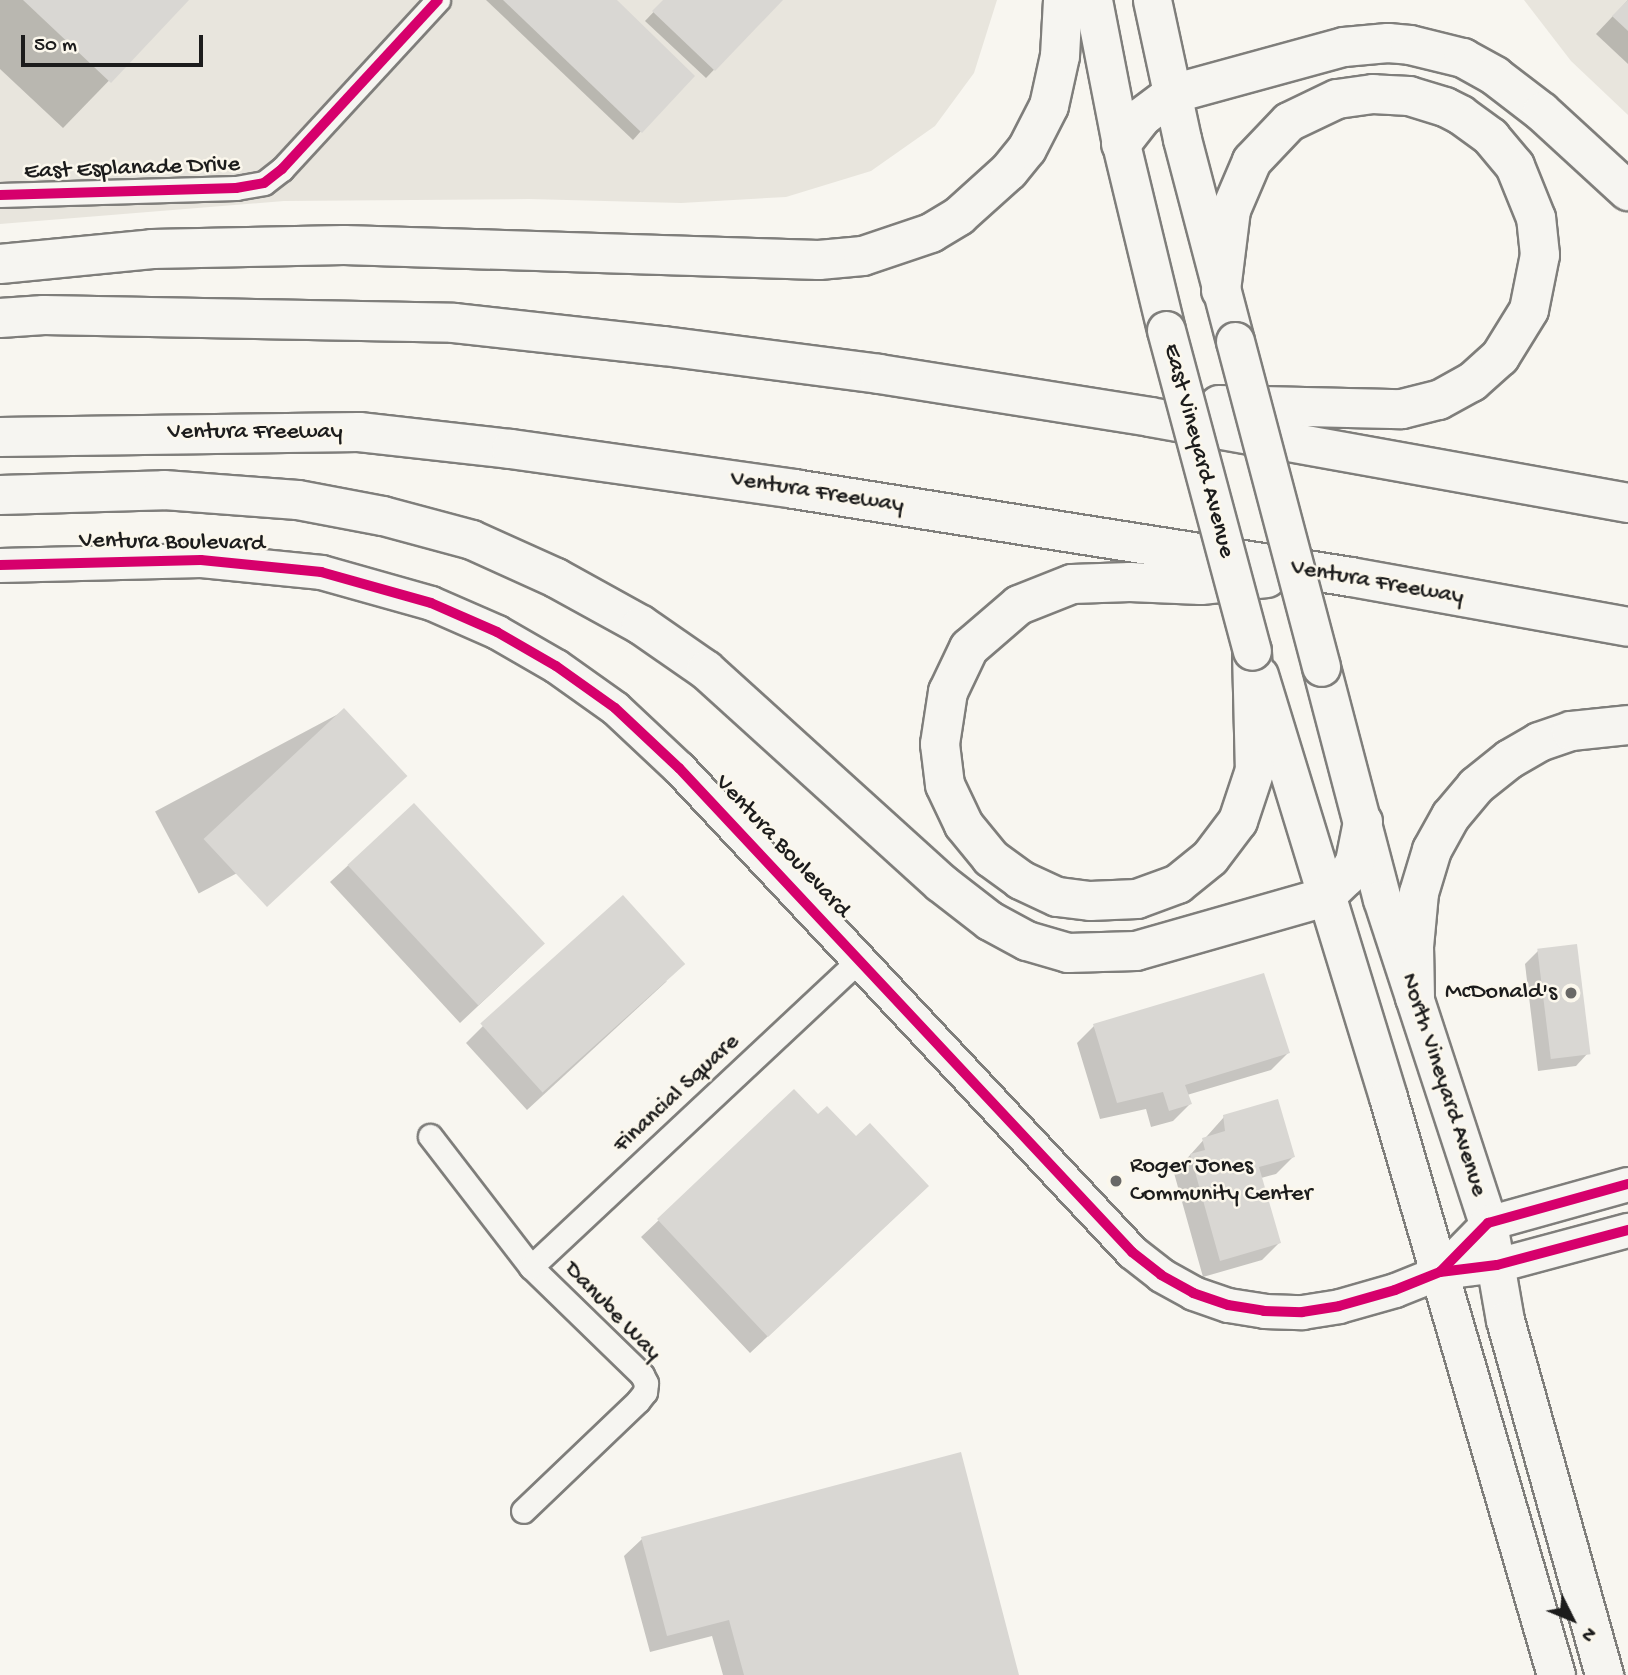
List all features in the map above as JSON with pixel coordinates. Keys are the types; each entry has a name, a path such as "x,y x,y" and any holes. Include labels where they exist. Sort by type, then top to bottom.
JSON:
{"highway":[{"path":"0,264 152,250 344,245 819,260 863,256 931,233 959,216 1009,171 1027,149 1049,106 1060,56 1063,0"},
{"path":"1121,144 1142,117 1172,94 1344,47 1388,43 1432,48 1463,58 1494,76 1542,112 1628,191"},
{"path":"1150,417 1207,405 1393,410 1421,405 1456,392 1500,357 1529,310 1539,264 1536,218 1524,182 1509,159 1491,137 1461,115 1409,96 1373,94 1337,99 1289,122 1252,161 1231,210 1221,290"},
{"path":"0,318 44,315 454,323 664,346 878,374 1150,417 1628,503"},
{"name":"Ventura Freeway","path":"0,437 220,432 373,434 510,449 794,489 1320,573 1628,627"},
{"path":"0,495 164,490 298,500 383,516 472,540 556,578 629,618 706,670 941,883 990,921 1027,941 1068,953 1136,951 1325,897 1346,877 1355,862 1363,822"},
{"path":"1252,651 1255,770 1238,821 1210,858 1178,884 1137,899 1090,901 1057,897 1021,880 991,858 964,825 946,785 940,744 948,692 970,648 1019,605 1073,584 1130,582 1201,585 1320,573"},
{"path":"1415,998 1414,947 1419,893 1432,850 1451,816 1476,786 1510,759 1539,742 1570,731 1628,725"}],"main road":[{"name":"East Vineyard Avenue","path":"1093,0 1121,144 1166,331 1252,651 1325,897"},
{"path":"1152,0 1172,94 1221,290 1363,822"},
{"name":"North Vineyard Avenue","path":"1363,822 1382,899 1488,1223 1506,1320 1604,1675"},
{"path":"1325,897 1440,1272 1531,1592 1571,1641 1563,1670"}],"street":[{"name":"East Esplanade Drive","path":"0,195 236,188 264,183 282,169 438,0"},
{"name":"Ventura Boulevard","path":"0,565 201,560 283,566 363,581 431,603 497,632 556,666 615,708 649,738 1132,1252 1161,1275 1193,1293 1228,1305 1264,1311 1302,1312 1339,1306 1395,1290 1440,1272"},
{"name":"Financial Square","path":"531,1267 859,960"},
{"name":"Danube Way","path":"430,1136 531,1267 642,1375 646,1388 638,1401 523,1511"},
{"path":"1440,1272 1488,1223 1628,1184"},
{"path":"1440,1272 1497,1265 1628,1230"}],"shaded area":[{"path":"0,0 997,0 974,73 935,126 871,171 786,197 681,203 529,199 284,201 0,224"},
{"path":"1524,0 1628,0 1628,115 1571,61"}],"building":[{"path":"23,0 189,0 111,83"},
{"path":"503,0 617,0 695,76 642,133"},
{"path":"663,0 783,0 715,71 652,11"},
{"path":"1628,0 1628,31 1612,16"},
{"path":"344,708 407,776 267,907 204,839"},
{"path":"414,803 545,943 478,1005 347,865"},
{"path":"623,895 685,964 543,1093 480,1023"},
{"path":"1577,944 1591,1054 1551,1059 1537,949"},
{"path":"1264,973 1290,1053 1185,1085 1192,1104 1169,1111 1163,1092 1117,1103 1093,1024"},
{"path":"794,1089 818,1114 827,1106 856,1136 870,1123 929,1186 768,1337 657,1219"},
{"path":"1278,1099 1295,1157 1259,1167 1281,1243 1220,1261 1190,1154 1205,1150 1202,1138 1225,1131 1223,1115"},
{"path":"961,1452 1019,1675 744,1675 729,1620 667,1636 641,1537"}],"cycle path":[{"path":"0,195 236,188 264,183 282,169 438,0"},
{"path":"0,565 201,560 321,572 431,603 497,632 556,666 615,708 679,768 1132,1252 1161,1275 1193,1293 1228,1305 1264,1311 1302,1312 1339,1306 1395,1290 1440,1272 1497,1265 1628,1230"},
{"path":"1440,1272 1488,1223 1628,1184"}],"place":[{"name":"McDonald's","path":"1571,993"},
{"name":"Roger Jones Community Center","path":"1116,1181"}]}
